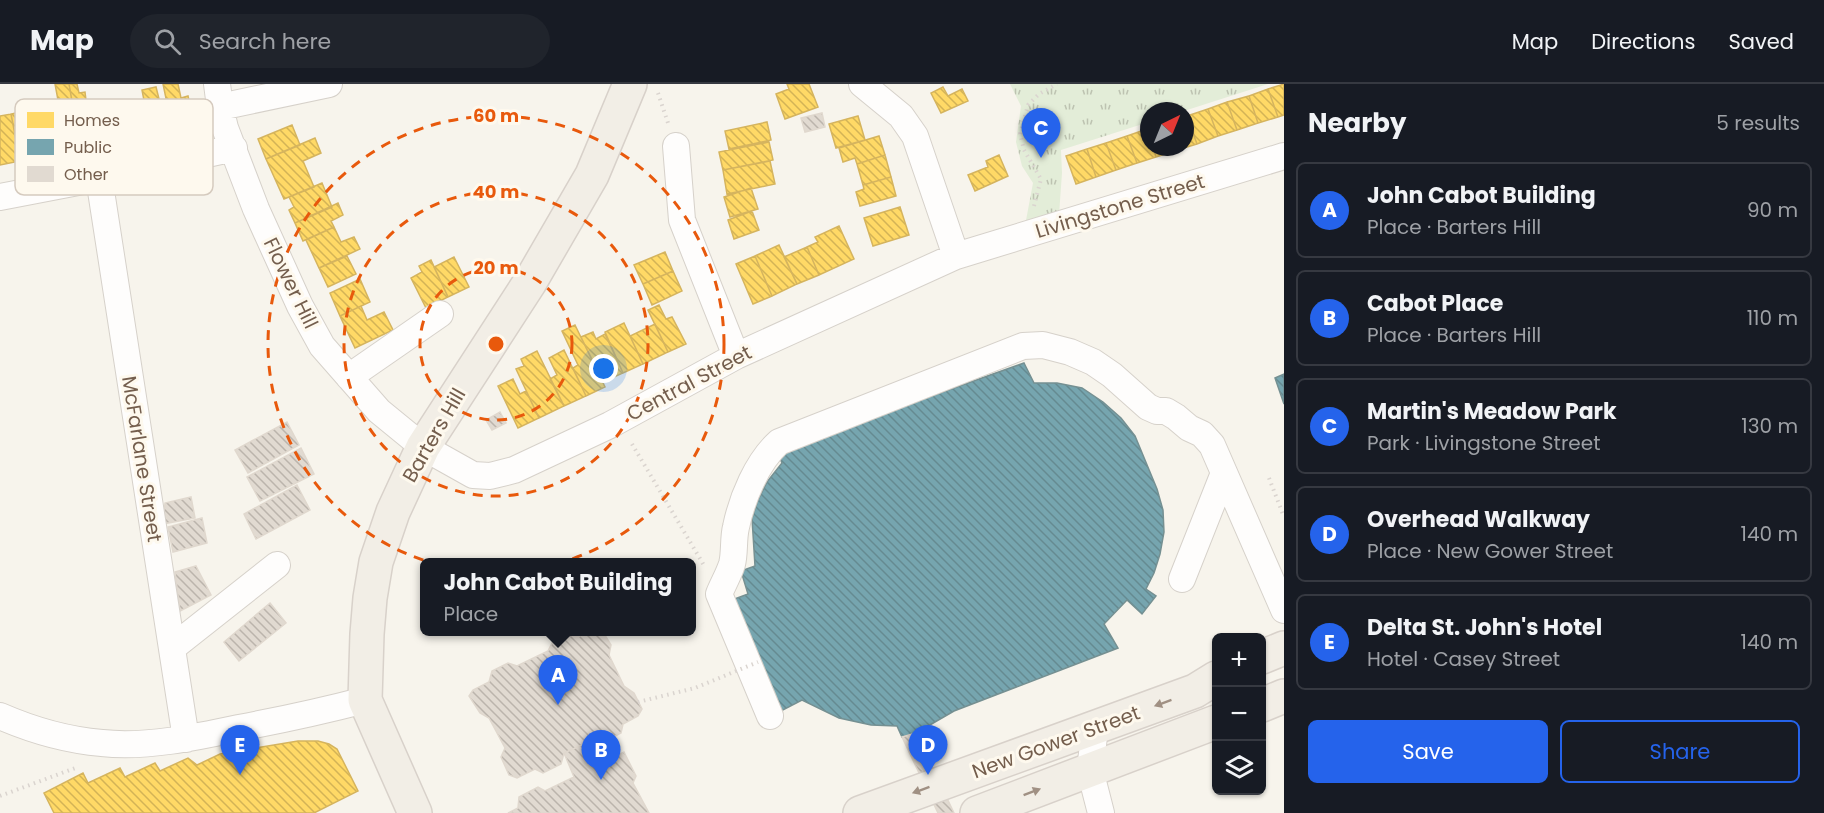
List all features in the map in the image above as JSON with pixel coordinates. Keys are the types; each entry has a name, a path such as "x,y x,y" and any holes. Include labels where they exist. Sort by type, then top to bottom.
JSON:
{"main road":[{"name":"Barters Hill","path":"415,813 365,700 369,616 376,562 393,512 423,447 530,282 592,175 630,84"},
{"path":"1266,655 1284,648"},
{"name":"New Gower Street","path":"860,813 1195,691 1212,680"},
{"path":"1266,703 1284,696"},
{"name":"New Gower Street","path":"977,813 1212,724"}],"street":[{"path":"219,95 329,84"},
{"path":"862,84 901,116 915,136 956,256"},
{"name":"Flower Hill","path":"219,95 225,128 256,209 300,306 322,346 379,411 423,447"},
{"path":"676,146 682,220 736,356"},
{"path":"213,153 234,148"},
{"name":"Livingstone Street","path":"956,256 1284,156"},
{"path":"0,197 15,194"},
{"name":"McFarlane Street","path":"102,195 186,739"},
{"name":"Central Street","path":"423,447 473,475 490,476 514,470 610,425 736,356 956,256"},
{"path":"349,377 440,314"},
{"path":"770,716 753,664 719,594 732,562 736,524 747,493 767,453 779,442 1023,346 1043,345 1070,352 1094,362 1148,407 1166,411 1202,434 1212,445 1284,610"},
{"path":"1182,579 1224,473"},
{"path":"172,648 278,565"},
{"path":"0,716 22,726 51,734 103,744 131,744 186,739 315,713 365,700"},
{"path":"1095,728 1090,770 1101,813"}],"path":[{"path":"655,84 676,146"},
{"path":"1032,213 1041,180 1024,150 1020,135 1029,105 1039,94 1057,84"},
{"path":"632,444 709,573"},
{"path":"1269,478 1284,517"},
{"path":"638,702 695,688 753,664"},
{"path":"0,796 82,765"}],"green space":[{"path":"1010,84 1268,84 1194,108 1194,102 1140,102 1140,125 1061,150 1059,215 1024,231 1033,183 1022,166 1016,142 1021,106"}],"building: Homes":[{"path":"55,84 69,84 72,99 58,99"},
{"path":"69,84 77,84 79,93 85,92 86,99 72,99"},
{"path":"163,84 178,84 181,98 188,96 189,99 166,99"},
{"path":"787,84 809,84 818,107 785,119 776,94 789,89"},
{"path":"1284,84 1284,115 1278,117 1268,89"},
{"path":"156,87 159,99 144,99 142,90"},
{"path":"943,87 948,96 962,89 968,101 941,113 931,93"},
{"path":"1268,89 1278,117 1258,123 1249,96"},
{"path":"1249,96 1258,123 1237,130 1227,102"},
{"path":"1227,102 1237,130 1218,136 1208,109"},
{"path":"1208,109 1218,136 1197,144 1194,136 1194,114"},
{"path":"15,113 15,135 11,114"},
{"path":"11,114 15,135 15,162 0,165 0,116"},
{"path":"858,116 865,140 836,148 829,124"},
{"path":"767,122 771,140 729,149 725,131"},
{"path":"292,125 300,145 266,159 258,139"},
{"path":"1140,131 1140,156 1156,157 1137,163 1127,136"},
{"path":"879,136 885,155 857,164 855,158 843,162 839,148"},
{"path":"1127,136 1137,163 1116,170 1106,143"},
{"path":"315,138 321,153 303,161 314,187 284,199 266,159"},
{"path":"769,142 773,160 723,170 719,152"},
{"path":"1106,143 1116,170 1096,177 1087,149"},
{"path":"1087,149 1096,177 1076,184 1066,156"},
{"path":"885,155 891,177 863,185 857,164"},
{"path":"999,155 1008,176 975,191 968,175 988,167 986,161"},
{"path":"770,161 775,184 727,194 723,170"},
{"path":"891,177 896,196 860,206 856,192 864,189 863,185"},
{"path":"322,183 332,207 295,223 289,210 294,207 289,197"},
{"path":"751,188 758,209 730,217 724,197"},
{"path":"338,203 343,215 331,221 334,227 303,241 295,223"},
{"path":"900,207 909,235 873,246 864,218"},
{"path":"752,211 759,230 734,239 728,220"},
{"path":"839,226 854,259 819,275 807,247 818,242 815,237"},
{"path":"334,227 341,242 354,237 360,249 319,268 306,240"},
{"path":"779,245 797,284 772,296 755,256"},
{"path":"807,247 819,275 797,284 784,257"},
{"path":"665,252 673,271 643,284 634,265"},
{"path":"347,256 356,274 328,287 319,268"},
{"path":"755,256 772,296 753,304 736,264"},
{"path":"454,257 469,287 448,297 434,267"},
{"path":"431,260 448,297 426,308 411,278 422,272 419,266"},
{"path":"673,271 682,291 652,305 643,284"},
{"path":"360,279 370,302 340,316 330,293"},
{"path":"659,305 666,319 672,317 686,344 668,352 648,310"},
{"path":"361,306 367,320 384,312 393,330 355,348 340,316"},
{"path":"624,323 643,364 623,373 605,332"},
{"path":"655,324 668,352 643,364 630,336"},
{"path":"575,325 605,387 586,396 573,368 578,365 562,331"},
{"path":"593,332 596,339 605,334 623,373 603,382 581,337"},
{"path":"564,350 586,396 564,406 550,379 557,375 549,358"},
{"path":"537,351 564,406 539,418 516,369 524,366 521,359"},
{"path":"513,379 520,394 526,391 539,418 518,428 498,386"},
{"path":"298,741 318,741 337,749 358,791 314,813 54,813 44,793 83,773 88,783 120,768 125,777 155,763 160,771 188,758 197,765 220,754"}],"building: Public":[{"path":"1024,363 1034,383 1057,383 1082,388 1121,418 1135,436 1157,489 1163,510 1164,532 1160,554 1146,589 1156,596 1142,614 1127,600 1104,624 1118,648 954,711 916,733 902,737 897,726 871,725 839,718 802,700 779,712 732,600 748,594 741,571 755,566 752,518 767,482 782,463 777,451"},
{"path":"1284,374 1284,404 1275,378"}],"building: Other":[{"path":"822,113 825,127 805,132 801,118"},
{"path":"500,412 506,423 492,430 486,420"},
{"path":"287,422 299,445 248,473 235,450"},
{"path":"301,448 314,474 260,501 247,477"},
{"path":"297,485 310,510 256,539 244,514"},
{"path":"191,497 195,518 163,524 165,503"},
{"path":"202,518 207,543 173,552 168,527"},
{"path":"196,566 211,595 180,611 175,572"},
{"path":"270,603 286,623 239,661 224,642"},
{"path":"562,636 605,636 611,645 609,655 624,686 634,693 642,709 638,716 623,724 621,733 600,744 591,741 564,753 561,764 543,773 535,769 517,778 509,775 501,757 505,748 489,718 480,713 469,696 473,690 489,682 492,671 508,663 517,666 548,651 553,641"},
{"path":"916,733 954,813 938,813 902,737"},
{"path":"591,741 603,763 624,752 636,776 633,783 649,813 508,813 518,808 519,797 538,787 545,791 574,777 564,753"}],"place":[{"name":"Martin's Meadow Park","path":"1041,158"},
{"name":"John Cabot Building","path":"558,705"},
{"name":"Delta St. John's Hotel","path":"240,775"},
{"name":"Overhead Walkway","path":"928,775"},
{"name":"Cabot Place","path":"601,780"}]}
